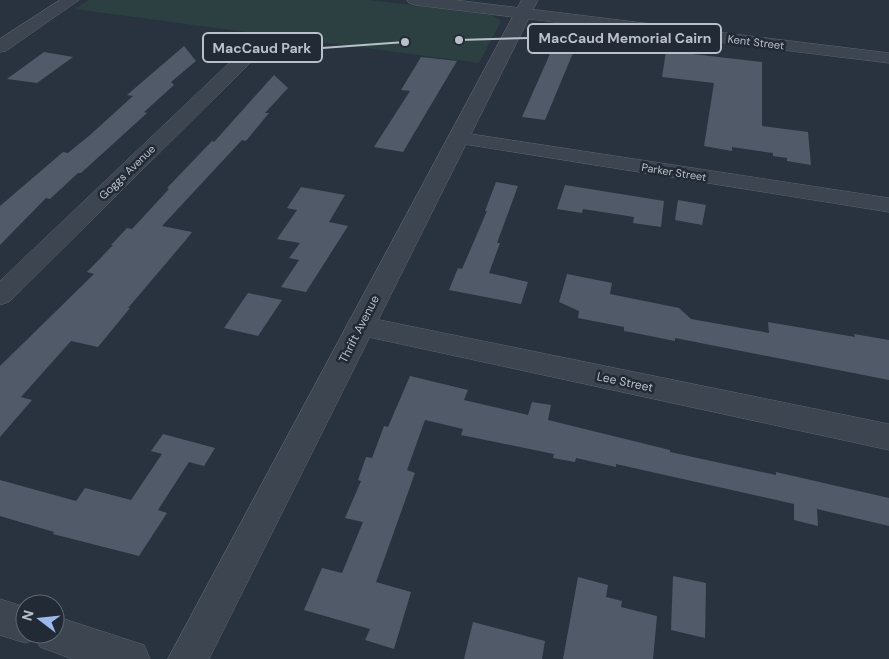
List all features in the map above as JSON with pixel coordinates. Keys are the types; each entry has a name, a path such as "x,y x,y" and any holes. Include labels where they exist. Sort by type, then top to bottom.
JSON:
{"street":[{"path":"0,46 71,0"},
{"name":"Kent Street","path":"415,0 526,7 889,58"},
{"name":"Thrift Avenue","path":"188,659 526,7"},
{"name":"Goggs Avenue","path":"0,296 254,49"},
{"name":"Parker Street","path":"458,138 889,205"},
{"name":"Lee Street","path":"360,326 889,438"},
{"path":"0,617 15,622"},
{"path":"65,638 130,659"}],"green space":[{"path":"89,0 370,0 491,15 501,21 479,63 75,9"}],"building":[{"path":"557,38 578,41 545,120 522,117"},
{"path":"184,46 196,61 171,82 174,85 144,112 147,113 81,173 78,173 50,199 46,198 0,245 0,206 63,152 68,153 90,135 133,96 127,95"},
{"path":"666,51 762,62 762,126 808,132 811,165 787,161 787,158 773,156 773,153 732,147 732,151 704,146 714,83 662,77"},
{"path":"44,52 73,57 37,83 7,79"},
{"path":"421,57 457,61 403,152 374,147 410,91 401,90"},
{"path":"274,75 288,88 265,113 269,113 246,141 242,140 162,226 192,232 98,347 71,341 21,397 32,400 0,437 0,366 94,274 87,272 127,228 132,229 169,189 167,188 212,141 214,142"},
{"path":"496,182 518,186 497,243 500,243 489,273 528,282 521,304 449,290 458,268 462,269 487,211 485,211"},
{"path":"565,185 664,201 661,227 633,223 634,217 583,209 582,213 557,209"},
{"path":"301,187 345,195 329,222 348,226 306,292 281,287 299,260 289,258 300,243 277,239 297,210 287,208"},
{"path":"678,200 706,205 702,225 675,220"},
{"path":"567,274 612,283 610,294 679,308 691,319 769,333 768,322 855,337 854,334 889,340 889,380 675,338 675,341 624,331 624,327 578,318 579,311 559,302"},
{"path":"248,293 282,300 258,336 224,328"},
{"path":"410,376 468,390 464,400 528,415 532,402 551,405 548,420 670,450 670,452 776,475 776,472 889,498 889,526 817,509 818,526 794,520 794,504 616,464 616,467 576,458 575,462 553,458 554,454 461,435 463,429 425,420 407,470 415,473 376,582 411,592 394,649 365,640 370,629 304,610 322,568 342,573 363,522 345,518 361,481 358,480 366,457 372,458 384,426 388,427"},
{"path":"163,434 215,448 204,466 189,462 158,510 167,513 139,556 53,534 54,532 0,516 0,480 76,501 85,488 131,500 162,454 151,451"},
{"path":"673,576 706,583 705,638 671,630"},
{"path":"578,577 608,585 606,597 622,601 621,607 657,616 653,659 563,659"},
{"path":"473,622 545,641 542,659 464,659"}],"place":[{"name":"MacCaud Memorial Cairn","path":"459,40"},
{"name":"MacCaud Park","path":"405,42"}]}
